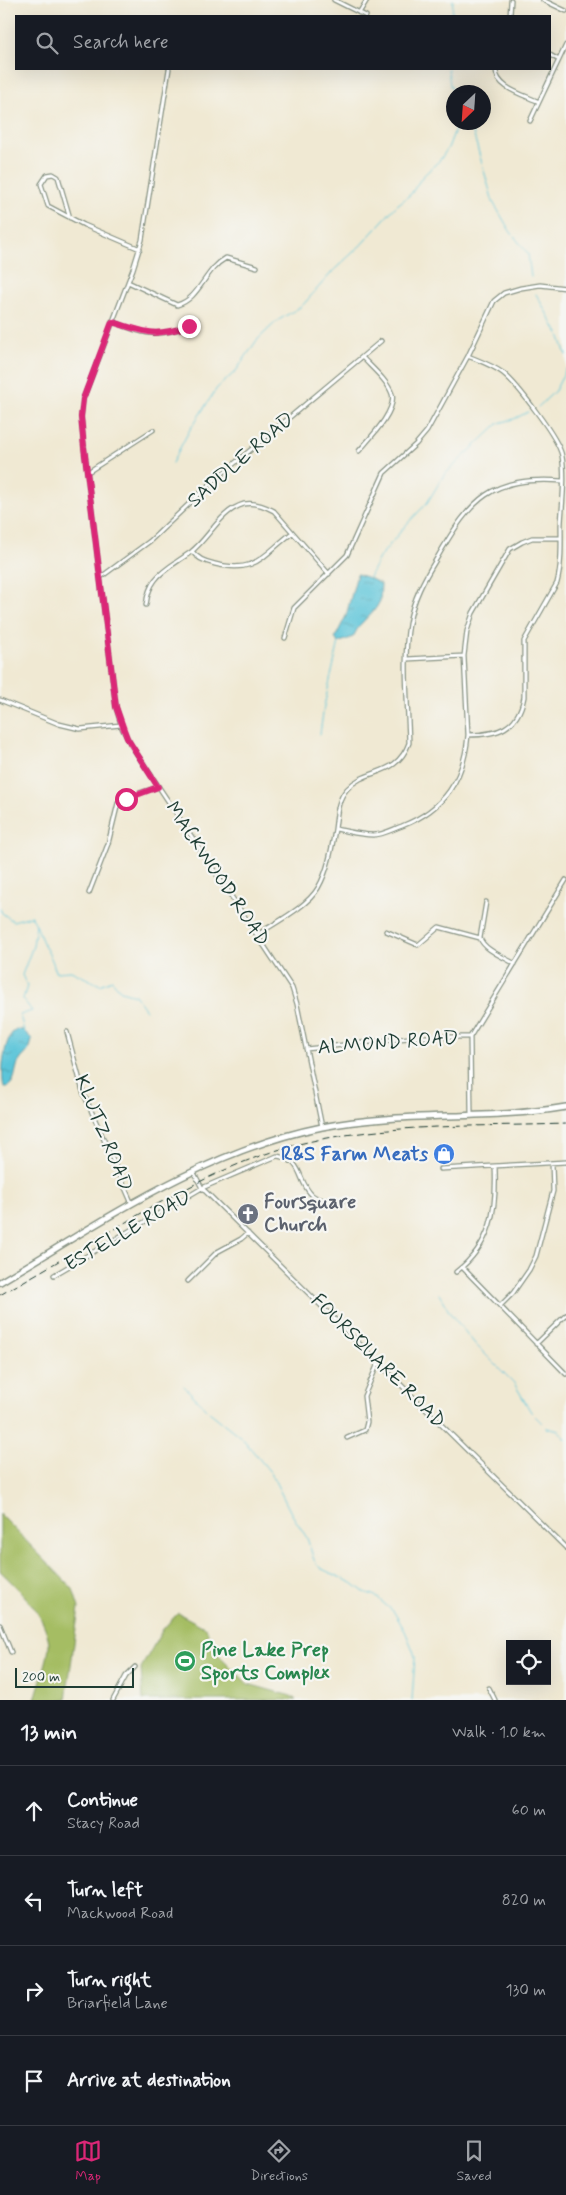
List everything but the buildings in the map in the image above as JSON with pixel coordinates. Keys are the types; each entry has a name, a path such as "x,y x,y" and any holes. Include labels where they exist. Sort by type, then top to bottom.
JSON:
{"main road":[{"path":"0,1282 193,1171 232,1152 262,1142 322,1127 366,1121 538,1111 566,1107"}],"street":[{"path":"334,0 363,15"},
{"path":"358,13 367,0"},
{"path":"510,15 512,0"},
{"path":"543,0 566,11"},
{"path":"530,121 566,45"},
{"path":"551,56 559,60"},
{"name":"MACKWOOD ROAD","path":"169,70 140,249 83,399 81,417 116,707 121,725 131,745 292,988 298,1004 322,1127"},
{"path":"496,70 499,81 504,85 539,102"},
{"path":"70,218 58,177 53,174 47,175 40,184 48,206 70,218 140,249"},
{"path":"128,282 177,306 185,303 195,294 218,262 226,258 257,267"},
{"path":"286,638 294,608 347,555 384,472 416,444 427,431 468,356 490,307 504,293 512,289 540,285 566,288"},
{"path":"112,322 142,332 162,333 189,326 197,320"},
{"name":"SADDLE ROAD","path":"101,578 155,536 211,483 381,341"},
{"path":"359,451 386,417 393,396 388,387 362,356"},
{"path":"468,356 503,373 520,391 559,446 562,456 563,480 560,573 557,582 524,640 524,697 519,713 509,725 496,733 468,735"},
{"path":"88,472 153,430"},
{"path":"258,935 300,907 318,889 325,872 339,802 347,788 361,779 394,765 406,751 409,743 408,624 419,589 468,509 481,498 506,485 529,480 563,480"},
{"path":"146,605 148,592 155,579 192,551 219,520 235,508 247,504 263,506 274,511 329,574"},
{"path":"192,551 206,562 225,566 246,567 255,564 292,533"},
{"path":"335,829 361,834 380,834 407,824 429,812 445,797 457,779 464,760 468,735 464,656 467,631 473,613 510,550 532,538 561,538"},
{"path":"407,659 464,656"},
{"path":"0,700 59,724 80,729 121,725"},
{"path":"89,893 108,844 118,803 133,795 158,787"},
{"path":"471,1114 470,1037 566,880"},
{"path":"486,902 480,938 482,943 515,964"},
{"path":"386,931 418,945 428,934 439,927 480,938"},
{"name":"KLUTZ ROAD","path":"67,1032 82,1092 132,1205"},
{"name":"ALMOND ROAD","path":"306,1049 418,1037 470,1037"},
{"name":"ESTELLE ROAD","path":"54,1275 202,1188 277,1156 284,1157 296,1166 313,1195 322,1200 343,1200"},
{"path":"441,1169 566,1162"},
{"path":"500,1306 529,1270 536,1256 553,1192 552,1163"},
{"path":"456,1272 476,1252 487,1235 496,1199 495,1166"},
{"name":"FOURSQUARE ROAD","path":"193,1171 202,1188 566,1548"},
{"path":"188,1281 217,1252 248,1233"},
{"path":"462,1267 566,1374"},
{"path":"536,1344 566,1315"},
{"path":"346,1438 366,1430 364,1396 379,1361"},
{"path":"0,1625 11,1652"},
{"path":"113,1700 126,1676 135,1667"},
{"path":"489,1688 495,1700"}],"green space":[{"path":"0,1514 73,1589 79,1608 66,1700 35,1700 49,1649 47,1633 31,1604 0,1571"},
{"name":"Pine Lake Prep Sports Complex","path":"178,1613 206,1628 217,1653 248,1684 291,1696 296,1700 143,1700 141,1668 163,1629"}],"water":[{"path":"357,574 381,584 380,601 359,626 353,637 338,643 335,638 346,616"},
{"path":"16,1029 23,1030 32,1039 28,1050 19,1063 13,1081 7,1087 4,1087 2,1074 4,1056 8,1040"}],"waterway":[{"path":"452,15 453,0"},
{"path":"448,70 450,85"},
{"path":"172,463 189,431 217,388 236,371 257,340 277,321 302,306 396,206 411,194 422,177 440,160 448,148 455,130"},
{"path":"472,130 493,202 510,231 528,254 531,277"},
{"path":"536,294 560,337 566,355"},
{"path":"538,407 555,391 566,369"},
{"path":"368,579 379,558 427,503 444,475 499,423 514,419 528,412"},
{"path":"320,734 324,706 339,642"},
{"path":"0,908 2,913 13,921 31,916 55,972 71,971 100,985 112,980 121,991 135,995 146,1010"},
{"path":"24,1031 20,1015 32,1011 23,999 27,986 22,975 33,946 36,924"},
{"path":"439,1294 450,1313 475,1344 514,1383 531,1412 547,1428 559,1431 566,1439"},
{"path":"184,1386 208,1411 242,1438 271,1473 291,1513 307,1538 314,1560 320,1568 352,1583 364,1592 374,1595 394,1612 405,1631 415,1657 412,1700"}],"railway":[{"path":"0,1295 181,1191 227,1169 274,1151 332,1137 365,1132 432,1127 566,1124"}],"place":[{"name":"R&S Farm Meats","path":"444,1154"},
{"name":"Foursquare Church","path":"248,1214"},
{"name":"Pine Lake Prep Sports Complex","path":"185,1661"}],"route":[{"path":"126,799 158,787 127,738 116,707 84,447 81,417 83,399 112,322 149,333 162,333 189,326"}]}
